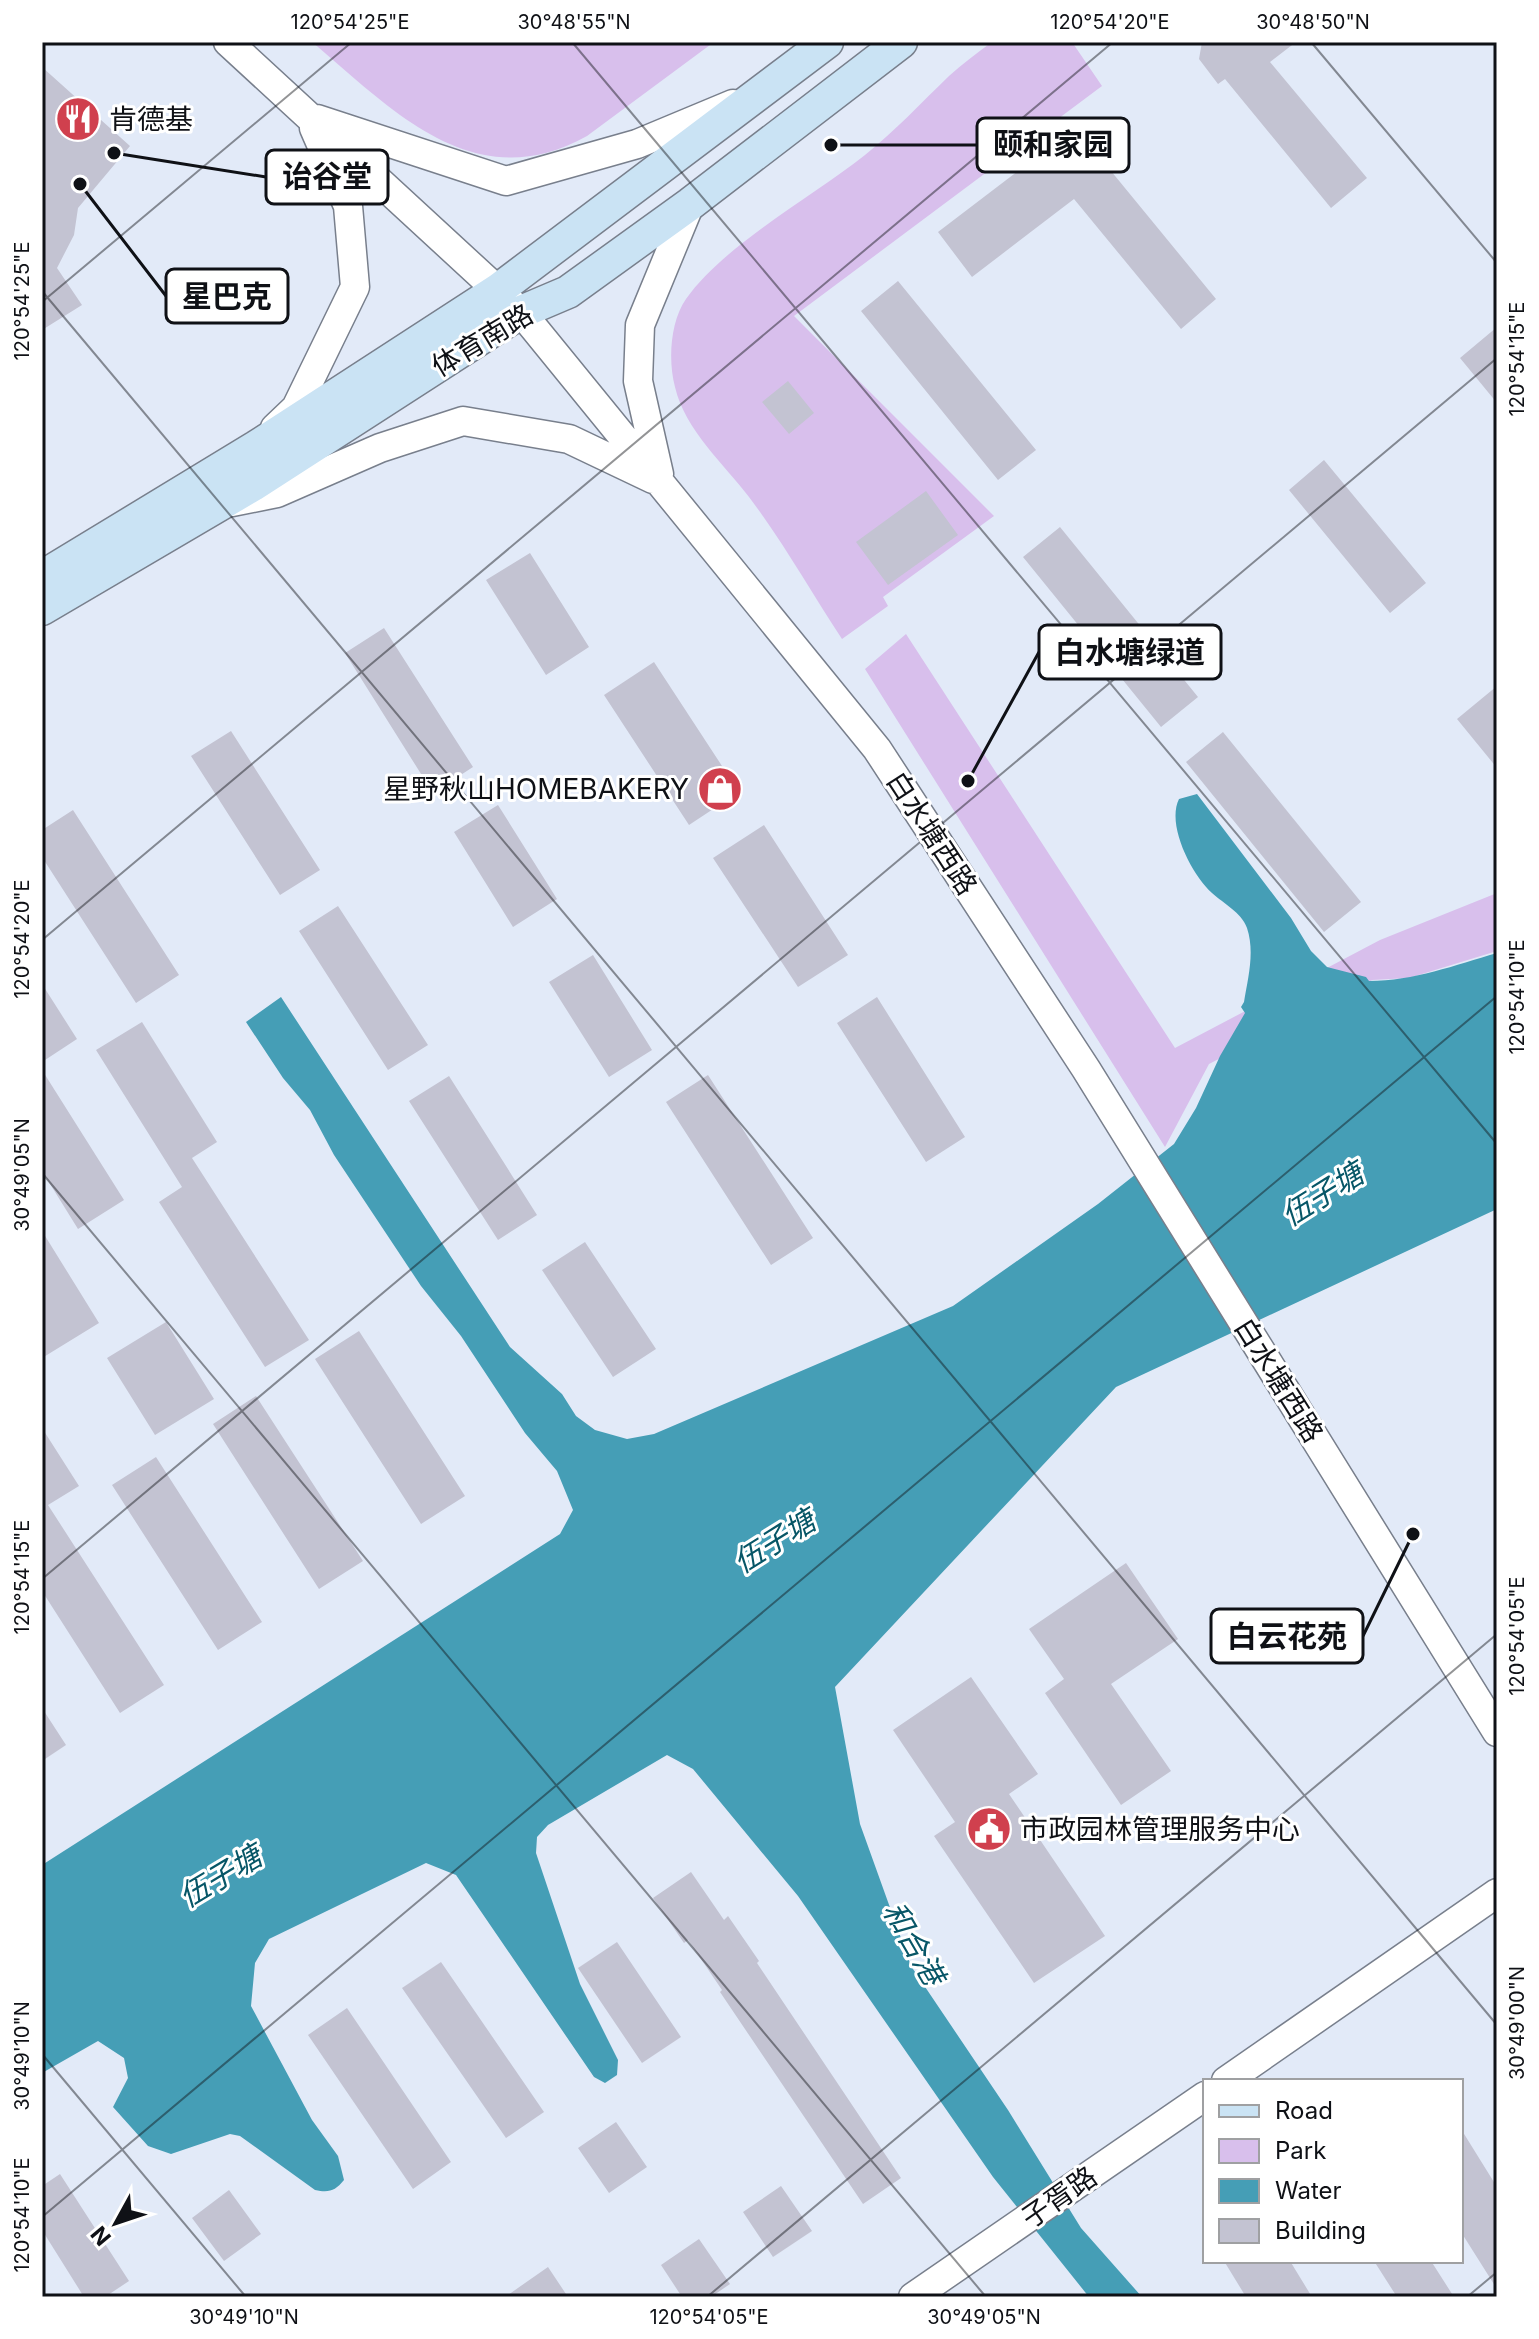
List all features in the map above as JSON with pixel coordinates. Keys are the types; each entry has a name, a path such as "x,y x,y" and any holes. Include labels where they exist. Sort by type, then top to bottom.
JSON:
{"main road":[{"name":"体育南路","path":"42,577 256,447 498,290 827,42"},
{"name":"体育南路","path":"42,609 253,485 521,312 568,292 690,204 901,42"}],"street":[{"name":"白水塘西路","path":"228,42 521,312 877,749 1086,1069 1497,1732"},
{"path":"309,116 506,181 637,144 760,93"},
{"path":"256,447 296,408 355,287 348,206 309,116"},
{"path":"661,483 638,381 640,325 690,204"},
{"path":"219,504 277,493 380,448 463,421 569,439 661,483"},
{"path":"1229,2079 1497,1893"},
{"name":"子胥路","path":"913,2297 1203,2097"}],"green space":[{"path":"312,42 714,42 587,136 546,153 508,157 472,152 438,138 373,94"},
{"path":"992,42 1072,42 1102,86 794,316 994,516 883,597 888,606 842,639 761,514 687,418 673,377 671,354 674,330 686,299 723,259 865,155 954,72"},
{"path":"906,634 1175,1048 1380,940 1497,893 1497,951 1409,978 1372,980 1209,1064 1165,1147 865,669"}],"water":[{"name":"伍子塘","path":"1197,794 1291,918 1311,951 1327,967 1366,977 1369,981 1386,980 1434,972 1497,953 1497,1209 1116,1387 835,1687 860,1824 911,1966 1008,2110 1081,2228 1142,2297 1089,2297 993,2177 798,1896 693,1769 667,1755 548,1825 537,1837 536,1853 580,1984 618,2060 617,2075 605,2083 594,2077 456,1875 426,1863 269,1939 255,1963 251,2006 312,2120 338,2156 344,2180 335,2189 315,2190 240,2136 230,2134 171,2154 148,2146 113,2107 128,2078 124,2058 98,2041 42,2073 42,1865 560,1534 573,1510 557,1471 525,1433 461,1336 421,1286 334,1155 310,1110 283,1078 246,1022 281,997 510,1347 562,1394 576,1416 595,1430 627,1439 654,1434 953,1306 1098,1204 1174,1144 1245,1013 1241,1007 1251,956 1244,922 1204,885 1189,862 1178,835 1176,810 1179,799"}],"building":[{"path":"1202,42 1296,42 1270,62 1367,178 1331,208 1225,79 1218,84 1199,59"},
{"path":"42,67 130,146 78,208 74,235 57,268 82,305 42,330"},
{"path":"1072,130 1096,132 1120,164 1111,171 1216,299 1181,329 1074,199 972,277 938,232"},
{"path":"898,281 1036,450 998,480 861,311"},
{"path":"1497,327 1497,403 1460,358"},
{"path":"788,381 814,413 789,434 762,402"},
{"path":"1324,460 1426,583 1390,613 1289,490"},
{"path":"926,491 958,535 888,585 856,542"},
{"path":"1060,527 1198,697 1161,727 1023,557"},
{"path":"530,553 589,647 546,675 486,580"},
{"path":"384,628 473,767 433,793 345,653"},
{"path":"654,662 739,792 689,825 604,695"},
{"path":"1497,686 1497,768 1457,719"},
{"path":"231,731 320,870 280,895 191,756"},
{"path":"1223,732 1361,902 1324,932 1186,762"},
{"path":"498,805 557,899 513,927 454,832"},
{"path":"73,810 179,975 136,1003 42,857 42,830"},
{"path":"764,825 848,955 798,987 713,858"},
{"path":"338,906 428,1045 388,1070 299,931"},
{"path":"593,955 652,1050 609,1077 549,982"},
{"path":"42,984 77,1039 42,1062"},
{"path":"877,997 965,1137 926,1162 837,1023"},
{"path":"142,1022 217,1142 192,1158 309,1340 265,1367 159,1202 182,1187 96,1050"},
{"path":"42,1070 124,1200 78,1229 42,1171"},
{"path":"708,1075 813,1238 771,1265 666,1102"},
{"path":"449,1076 537,1215 498,1240 409,1101"},
{"path":"42,1231 99,1323 42,1358"},
{"path":"585,1242 656,1349 613,1377 542,1270"},
{"path":"166,1322 214,1399 155,1435 107,1358"},
{"path":"359,1331 465,1496 421,1524 315,1359"},
{"path":"256,1396 363,1561 319,1589 213,1424"},
{"path":"42,1428 79,1486 48,1505 164,1685 120,1713 42,1591"},
{"path":"156,1457 262,1622 218,1650 112,1485"},
{"path":"1126,1563 1178,1639 1111,1684 1171,1771 1121,1805 1045,1693 1064,1679 1029,1629"},
{"name":"市政园林管理服务中心","path":"971,1677 1038,1774 1009,1794 1105,1936 1034,1983 934,1836 955,1822 893,1730"},
{"path":"42,1708 66,1745 42,1761"},
{"path":"691,1872 724,1920 728,1916 759,1961 757,1963 901,2178 863,2204 688,1940 684,1943 653,1898"},
{"path":"617,1942 681,2037 642,2063 578,1968"},
{"path":"441,1962 544,2112 506,2138 402,1988"},
{"path":"347,2008 451,2162 413,2189 308,2035"},
{"path":"616,2122 647,2167 609,2193 578,2148"},
{"path":"1463,2132 1497,2187 1497,2289 1463,2235"},
{"path":"60,2174 129,2281 105,2297 84,2297 42,2230 42,2186"},
{"path":"781,2186 812,2231 773,2257 743,2212"},
{"path":"229,2190 261,2234 224,2261 192,2218"},
{"path":"699,2239 730,2284 711,2297 682,2297 661,2265"},
{"path":"1225,2263 1291,2263 1312,2297 1246,2297"},
{"path":"1375,2263 1432,2263 1454,2297 1397,2297"},
{"path":"548,2267 568,2297 505,2297"}],"place":[{"name":"肯德基","path":"78,119"},
{"name":"颐和家园","path":"831,145"},
{"name":"诒谷堂","path":"114,153"},
{"name":"星巴克","path":"80,184"},
{"name":"白水塘绿道","path":"968,781"},
{"name":"星野秋山HOMEBAKERY","path":"720,789"},
{"name":"白云花苑","path":"1413,1534"},
{"name":"市政园林管理服务中心","path":"989,1829"}],"water label":[{"name":"和合港","path":"914,1943"}]}
